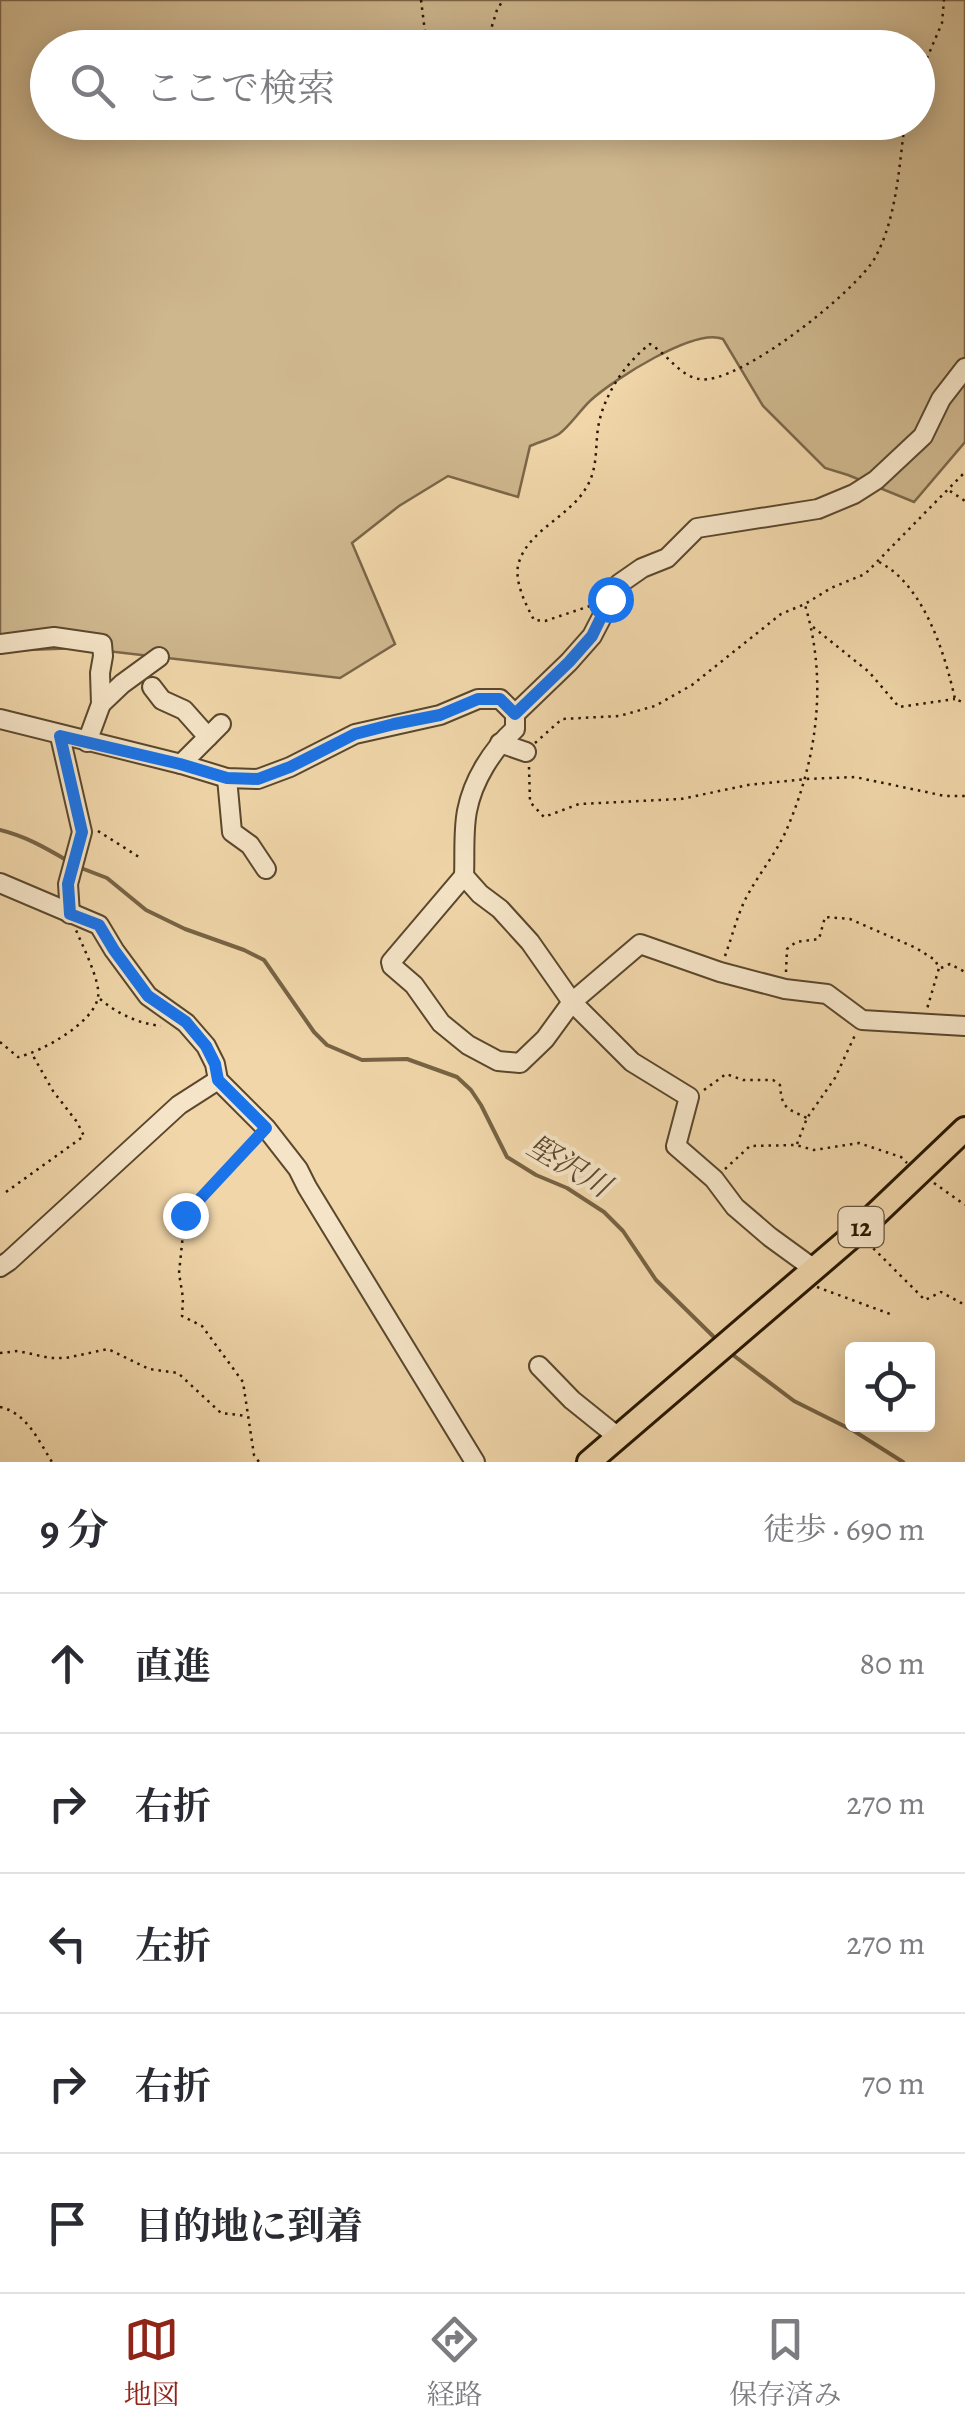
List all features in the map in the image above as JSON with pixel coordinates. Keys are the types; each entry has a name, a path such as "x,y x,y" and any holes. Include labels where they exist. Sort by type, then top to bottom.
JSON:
{"main road":[{"name":"12","path":"599,1459 618,1437 856,1232 965,1130"}],"street":[{"path":"515,714 592,636 619,584 642,568 667,558 698,528 818,509 854,494 876,480 923,436 941,399 965,368"},
{"path":"0,644 54,636 102,644 101,704 87,742"},
{"path":"101,704 159,657"},
{"path":"152,687 162,700 209,724 180,764"},
{"path":"0,719 227,778 258,779 355,734 440,715 478,699 500,699 515,714 515,729 500,743 480,775 467,811 464,876 391,962 442,1023 468,1045 498,1061 520,1062 572,1002 640,944 720,972 827,994 862,1020 965,1026"},
{"path":"60,736 81,824 68,884 70,914"},
{"path":"500,743 526,752"},
{"path":"227,778 232,832 250,845 266,870"},
{"path":"464,876 530,942 572,1002 632,1062 690,1098 676,1146 809,1273"},
{"path":"0,883 99,925 148,996 186,1022 206,1046 218,1080 266,1128 298,1169 475,1462"},
{"path":"0,1267 179,1105 218,1080"},
{"path":"538,1366 618,1437"}],"path":[{"path":"421,0 425,30"},
{"path":"490,30 503,0"},
{"path":"935,39 942,23 944,0"},
{"path":"610,599 545,621 534,620 518,572 528,544 575,504 586,488 595,470 598,425 615,384 636,355 650,344 695,379 713,380 772,350 840,298 875,260 883,241 895,195 903,140"},
{"path":"965,472 864,574 781,614 692,685 655,706 619,716 562,719 526,752 530,802 544,817 580,804 680,798 806,779 855,777 946,796 965,796"},
{"path":"949,490 965,501"},
{"path":"878,562 890,568 916,596 942,653 955,700"},
{"path":"720,972 744,900 784,836 806,779 816,735 817,682 812,626 805,604"},
{"path":"812,626 870,672 899,707 955,700 965,703"},
{"path":"81,824 139,857"},
{"path":"0,1042 18,1058 32,1054 67,1033 89,1014 98,998 96,982 70,914"},
{"path":"785,988 788,949 796,942 819,939 825,917 850,919 936,960 939,968 923,1023"},
{"path":"939,968 950,964 965,972"},
{"path":"98,998 118,1013 161,1026"},
{"path":"796,1145 807,1118 835,1078 862,1020"},
{"path":"6,1192 84,1136 32,1054"},
{"path":"690,1098 726,1074 743,1080 773,1080 780,1085 785,1107 807,1118"},
{"path":"259,1462 254,1455 243,1382 202,1326 182,1316 179,1274 185,1215 266,1128"},
{"path":"714,1179 750,1146 796,1145 814,1150 858,1143 900,1158 965,1205"},
{"path":"856,1232 925,1300 941,1292 965,1306"},
{"path":"809,1273 820,1289 890,1314"},
{"path":"0,1353 18,1351 66,1358 108,1349 149,1369 178,1373 221,1414 248,1417"},
{"path":"0,1407 11,1409 29,1425 52,1462"}],"shaded area":[{"path":"0,0 965,0 965,442 914,502 825,468 763,406 723,339 710,337 675,348 635,369 591,400 559,434 530,446 518,497 448,476 399,506 352,543 395,644 340,678 81,648 0,651"}],"waterway":[{"name":"堅沢川","path":"0,830 27,839 68,861"},
{"name":"堅沢川","path":"81,868 107,878 146,910 264,960 327,1045 362,1060 407,1059 457,1077 481,1105 507,1157 604,1212 623,1231 656,1280 719,1342"},
{"name":"堅沢川","path":"729,1352 794,1401 854,1431 903,1462"}],"route":[{"path":"185,1215 266,1128 218,1080 206,1046 186,1022 148,996 99,925 70,914 68,884 82,832 60,736 227,778 258,779 355,734 440,715 478,699 500,699 515,714 592,636 610,599"}]}
